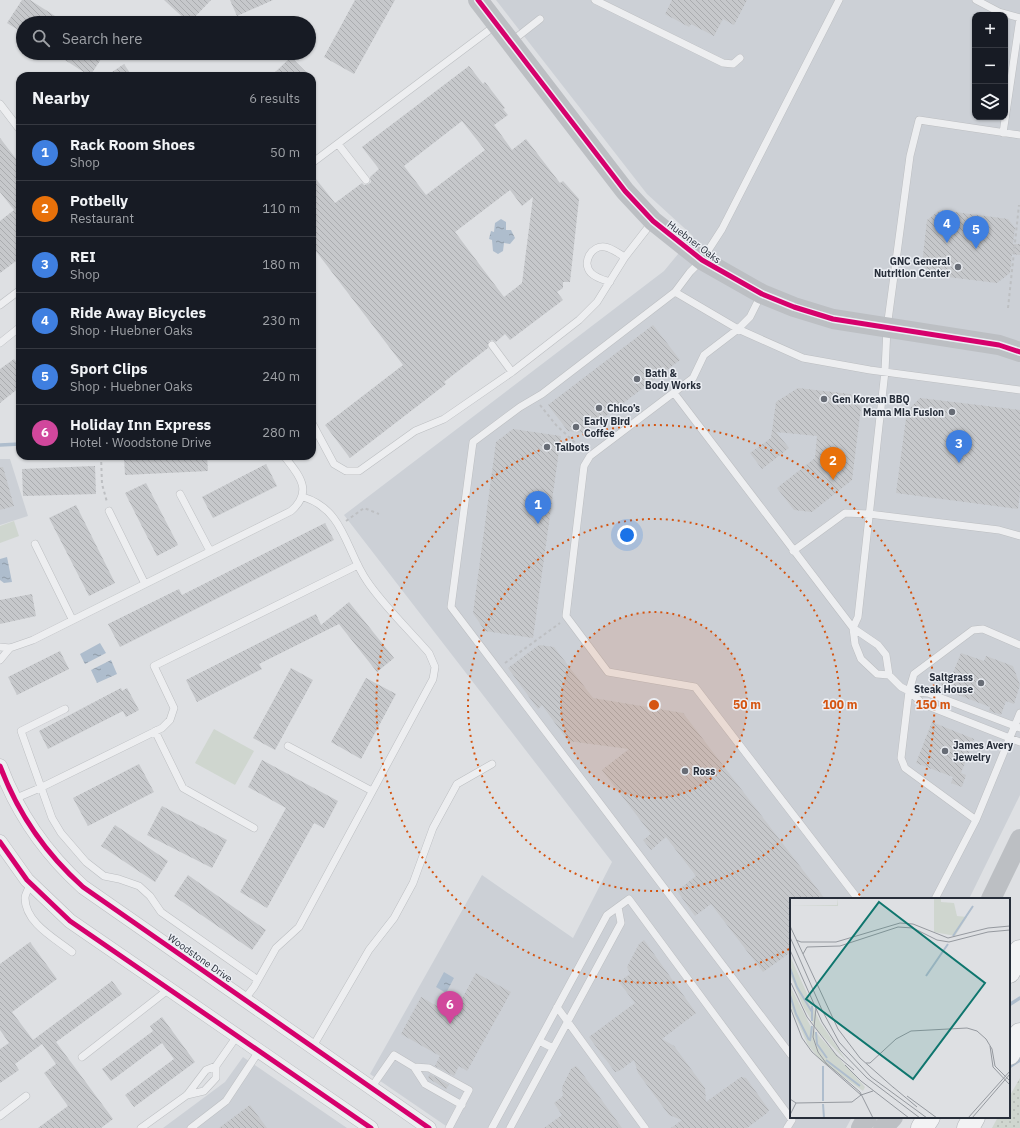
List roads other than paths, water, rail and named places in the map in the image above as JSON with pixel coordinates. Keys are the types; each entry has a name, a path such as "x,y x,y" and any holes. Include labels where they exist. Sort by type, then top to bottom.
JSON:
{"highway":[{"path":"1010,1052 1020,1034"},
{"path":"922,1128 927,1118"},
{"path":"968,1128 973,1118"}],"street":[{"name":"Huebner Oaks","path":"478,0 624,191 653,221 702,260 762,294 794,307 834,319 999,345 1020,352"},
{"name":"Huebner Oaks","path":"999,345 1020,343"},
{"name":"Woodstone Drive","path":"0,766 7,794 41,844 65,871 83,887 312,1048 429,1128"},
{"path":"991,898 1020,840"},
{"path":"0,842 30,883 70,921 371,1128"},
{"path":"1010,1029 1020,1024"},
{"path":"883,1128 892,1118"}],"lane":[{"path":"595,0 723,63 733,64 740,58"},
{"path":"790,1054 451,607 472,442 535,398 676,292 690,272 702,260 722,229 839,0"},
{"path":"976,0 999,12 1020,18 1003,133"},
{"path":"510,42 540,19"},
{"path":"316,160 497,25"},
{"path":"0,104 16,125"},
{"path":"889,675 877,674 861,659 855,644 853,628 858,617 885,371 887,328 910,156 919,120 1020,135"},
{"path":"338,144 366,180"},
{"path":"316,430 334,464 346,471 359,471 415,431 444,419 512,372 579,320 597,302 625,257 653,221"},
{"path":"610,282 591,273 587,263 588,257 595,249 606,247 625,257"},
{"path":"676,292 738,329 803,358 870,370 1020,390"},
{"path":"0,306 16,293"},
{"path":"762,294 750,317 738,329 704,356 693,378 590,456 584,466 567,617 608,672 696,687 857,898"},
{"path":"0,342 16,330"},
{"path":"492,345 512,372"},
{"path":"674,393 853,628 878,645 886,655 889,675 901,687 909,691 923,704 1020,742"},
{"path":"0,647 10,648 33,640 72,619 291,511 303,497 303,486 297,472 287,460"},
{"path":"180,494 210,551"},
{"path":"244,1000 258,980 276,948 298,927 433,679 435,667 429,654 367,581 339,526 326,508 313,500 303,497"},
{"path":"109,511 145,584"},
{"path":"793,551 845,513 869,514 998,530 1020,536"},
{"path":"35,544 72,619"},
{"path":"7,794 40,788 162,728 170,720 174,708 154,666 358,565"},
{"path":"976,820 905,768 900,758 909,691 914,674 973,630 982,629 1020,645"},
{"path":"0,660 10,648"},
{"path":"909,691 928,693 1017,727"},
{"path":"65,709 21,731 40,788 52,818 61,833 86,862 104,876 119,879 139,886 150,896 161,912 258,980"},
{"path":"936,898 976,820 1010,738 1017,727 1020,713"},
{"path":"155,731 183,788 254,828"},
{"path":"288,746 372,791"},
{"path":"312,1048 369,950 397,912 413,883 433,828 457,784 492,764"},
{"path":"30,883 25,898 28,912 35,923 72,952"},
{"path":"492,1128 607,915 629,899 790,1117"},
{"path":"510,1128 621,923 618,907"},
{"path":"82,1056 170,989"},
{"path":"557,1007 645,1128"},
{"path":"141,1128 187,1095 206,1070 216,1066 237,1036"},
{"path":"539,1040 553,1048"},
{"path":"191,1128 226,1101 259,1051"},
{"path":"371,1088 394,1055 414,1067 429,1068 469,1090 449,1128"},
{"path":"187,1095 204,1091 216,1078 216,1066"},
{"path":"414,1067 424,1084 462,1105"},
{"path":"0,1116 26,1096"},
{"path":"788,1128 792,1120 791,1118"}],"water":[{"path":"501,219 506,222 506,230 511,230 515,238 510,244 504,243 503,251 498,254 493,251 492,240 489,239 491,231 494,232 495,223"},
{"path":"7,557 12,582 4,583 0,580 0,559"},
{"path":"100,643 106,653 85,664 80,654"},
{"path":"111,660 117,674 97,683 91,670"},
{"path":"444,972 454,978 446,993 436,987"}],"waterway":[{"path":"0,445 16,444"},
{"path":"1010,1004 1020,998"},
{"path":"1010,1066 1020,1060"}],"place":[{"name":"Ride Away Bicycles","path":"947,243"},
{"name":"Sport Clips","path":"976,249"},
{"name":"GNC General Nutrition Center","path":"958,267"},
{"name":"Bath & Body Works","path":"637,379"},
{"name":"Gen Korean BBQ","path":"824,399"},
{"name":"Chico’s","path":"599,408"},
{"name":"Mama Mia Fusion","path":"952,412"},
{"name":"Early Bird Coffee","path":"576,427"},
{"name":"Talbots","path":"547,447"},
{"name":"REI","path":"959,463"},
{"name":"Potbelly","path":"833,480"},
{"name":"Rack Room Shoes","path":"538,524"},
{"name":"Saltgrass Steak House","path":"981,683"},
{"name":"James Avery Jewelry","path":"945,751"},
{"name":"Ross","path":"685,771"},
{"name":"Holiday Inn Express","path":"450,1024"}]}
